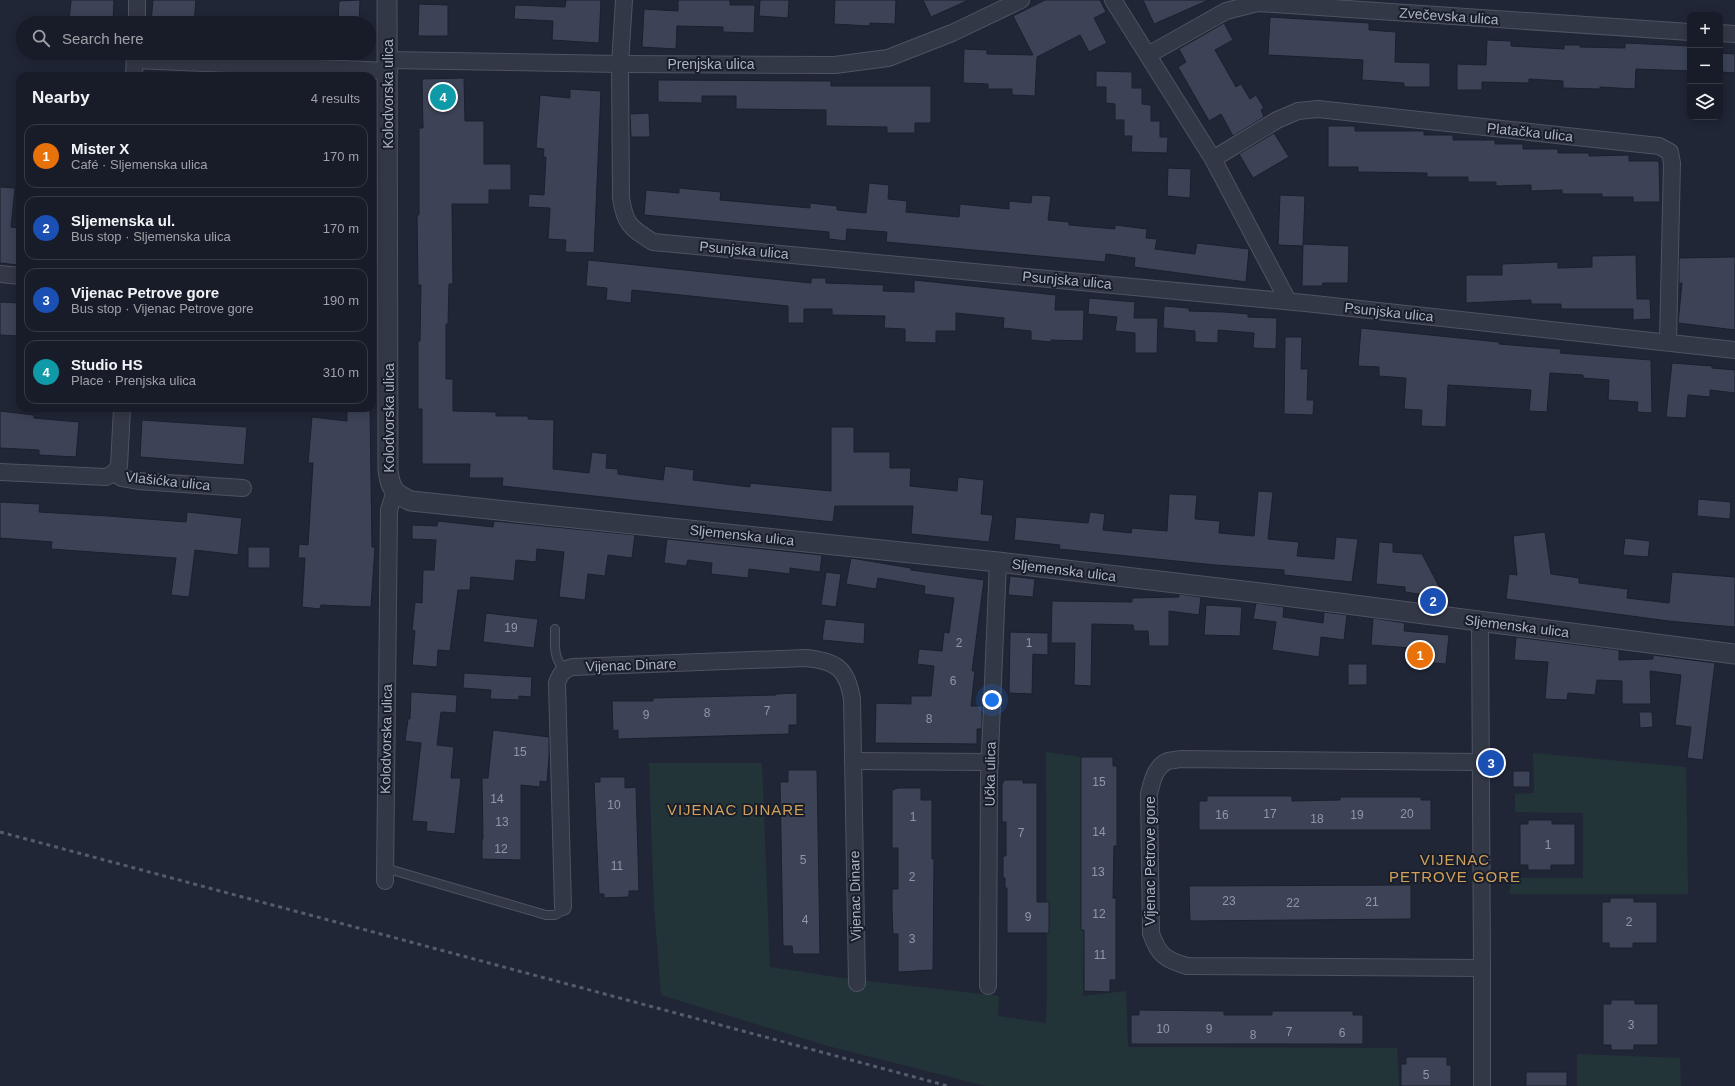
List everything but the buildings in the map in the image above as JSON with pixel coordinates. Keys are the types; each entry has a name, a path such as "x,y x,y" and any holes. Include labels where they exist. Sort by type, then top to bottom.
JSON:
{"street":[{"path":"137,0 137,16"},
{"name":"Kolodvorska ulica","path":"385,874 389,510 394,491 388,470 388,0"},
{"name":"Psunjska ulica","path":"624,0 620,64 621,198 623,214 632,229 653,242 1288,301 1735,350"},
{"name":"Prenjska ulica","path":"135,63 388,66 620,64 835,65 888,58 952,33 1021,0"},
{"path":"1113,0 1213,159 1288,301"},
{"name":"Zvečevska ulica","path":"1148,55 1226,11 1258,3 1687,32"},
{"path":"1723,34 1735,34"},
{"name":"Platačka ulica","path":"1213,159 1276,120 1298,111 1318,109 1659,146 1670,152 1672,163 1668,342"},
{"path":"0,274 16,276"},
{"path":"114,473 119,466 121,456 122,412"},
{"name":"Vlašićka ulica","path":"0,472 94,478 106,477 114,473 122,478 138,481 243,488"},
{"name":"Sljemenska ulica","path":"394,491 411,501 998,562 1269,594 1735,654"},
{"name":"Učka ulica","path":"988,986 990,762 998,562"},
{"path":"1480,621 1482,1086"},
{"name":"Vijenac Dinare","path":"564,670 572,667 806,658 822,660 834,664 844,673 850,684 852,699 857,983"},
{"path":"563,906 557,683 564,670"},
{"name":"Vijenac Petrove gore","path":"1481,762 1181,759 1168,761 1159,768 1153,779 1149,794 1149,847 1151,933 1154,943 1161,954 1170,961 1187,966 1482,968"},
{"path":"853,761 990,762"}],"lane":[{"path":"555,629 555,654 558,662 564,670"},
{"path":"385,874 546,915 555,915 562,911 563,906"}],"shaded area":[{"path":"1046,752 1081,757 1081,930 1084,930 1083,996 1126,991 1128,1047 1397,1048 1399,1086 986,1086 828,1046 661,995 654,907 649,763 762,763 770,967 842,978 999,996 998,1016 1046,1023"},
{"path":"1533,753 1686,767 1688,894 1510,894 1511,878 1583,878 1583,813 1515,812 1515,794 1534,793"},
{"path":"1577,1054 1680,1058 1681,1086 1577,1086"}],"railway":[{"path":"0,832 948,1086"}],"place":[{"name":"Studio HS","path":"443,97"},
{"name":"Sljemenska ul.","path":"1433,601"},
{"name":"Mister X","path":"1420,655"},
{"name":"Vijenac Petrove gore","path":"1491,763"}],"district":[{"name":"VIJENAC DINARE","path":"736,809"},
{"name":"VIJENAC PETROVE GORE","path":"1455,868"}]}
